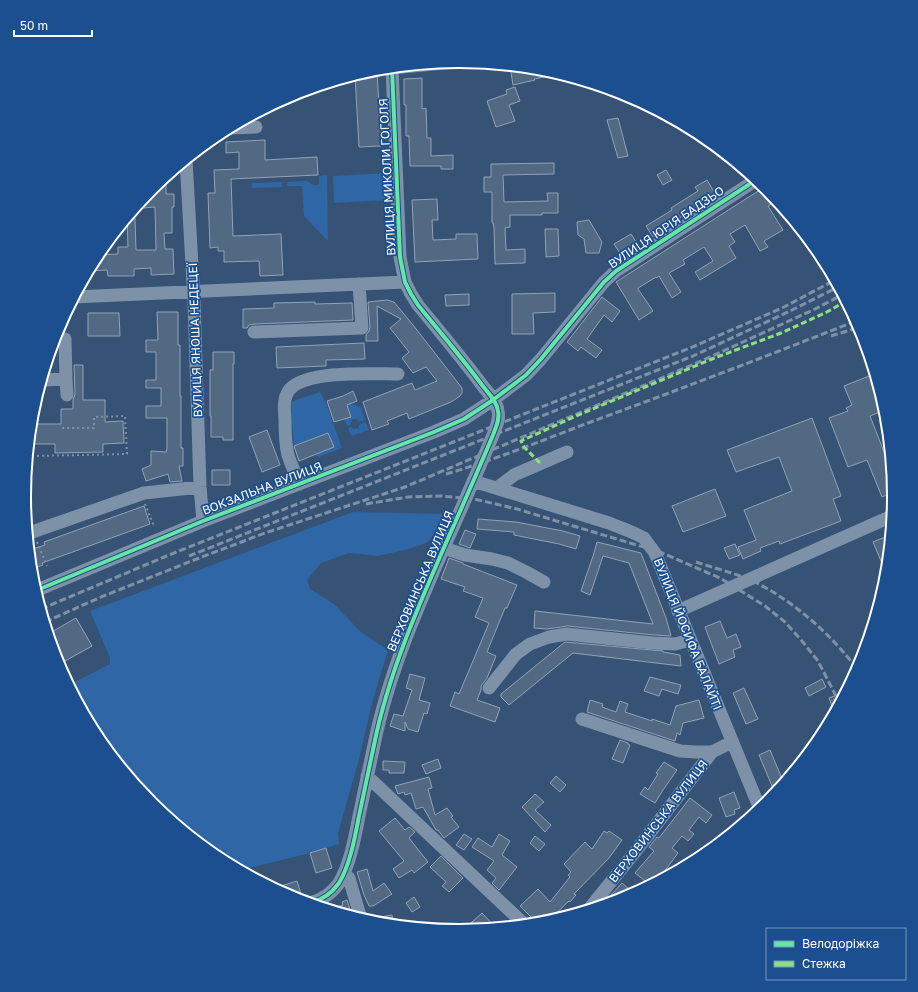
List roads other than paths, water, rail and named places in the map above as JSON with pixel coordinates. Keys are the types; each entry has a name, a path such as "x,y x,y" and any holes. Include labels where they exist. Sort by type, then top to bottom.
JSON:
{"street":[{"name":"ВУЛИЦЯ МИКОЛИ ГОГОЛЯ","path":"392,74 400,257 405,282 418,305 493,400"},
{"path":"241,128 256,127"},
{"name":"ВУЛИЦЯ ЯНОША НЕДЕЦЕЇ","path":"186,166 194,291 200,487 203,521"},
{"name":"ВУЛИЦЯ ЮРІЯ БАДЗЬО","path":"493,400 526,375 541,359 604,282 616,271 751,183"},
{"path":"80,297 405,282"},
{"path":"254,332 362,328 359,284"},
{"path":"65,339 67,395"},
{"path":"300,484 288,455 285,437 285,397 290,389 302,381 332,374 398,374"},
{"path":"48,380 66,379"},
{"name":"ВЕРХОВИНСЬКА ВУЛИЦЯ","path":"320,900 330,893 344,873 355,836 382,709 408,632 497,425 498,411 493,400"},
{"name":"ВОКЗАЛЬНА ВУЛИЦЯ","path":"41,588 203,521 446,426 464,418 493,400"},
{"path":"497,488 514,475 567,452"},
{"name":"ВУЛИЦЯ ЙОСИФА БАЛАЙТІ","path":"473,482 609,523 644,538 655,553 758,803"},
{"path":"33,532 141,494 200,487"},
{"path":"678,611 886,519"},
{"path":"444,548 465,555 508,563 544,582"},
{"path":"489,688 516,654 530,644 549,637 566,634 675,644 690,640"},
{"name":"ВЕРХОВИНСЬКА ВУЛИЦЯ","path":"582,719 680,751 712,752"},
{"name":"ВЕРХОВИНСЬКА ВУЛИЦЯ","path":"595,902 712,752 732,742"},
{"path":"367,776 520,919"},
{"path":"344,873 349,878 360,912"}],"railway":[{"path":"46,607 169,555 690,348 784,307 830,283"},
{"path":"189,556 693,356 834,289"},
{"path":"50,620 101,597 265,533 405,487 699,362 838,297"},
{"path":"446,474 517,450 850,323"},
{"path":"831,336 853,329"},
{"path":"366,504 408,497 441,496 474,499 517,509 660,552 720,578 765,606 785,622 818,661 836,696"},
{"path":"696,562 752,580 781,597 816,624 853,663"}]}
